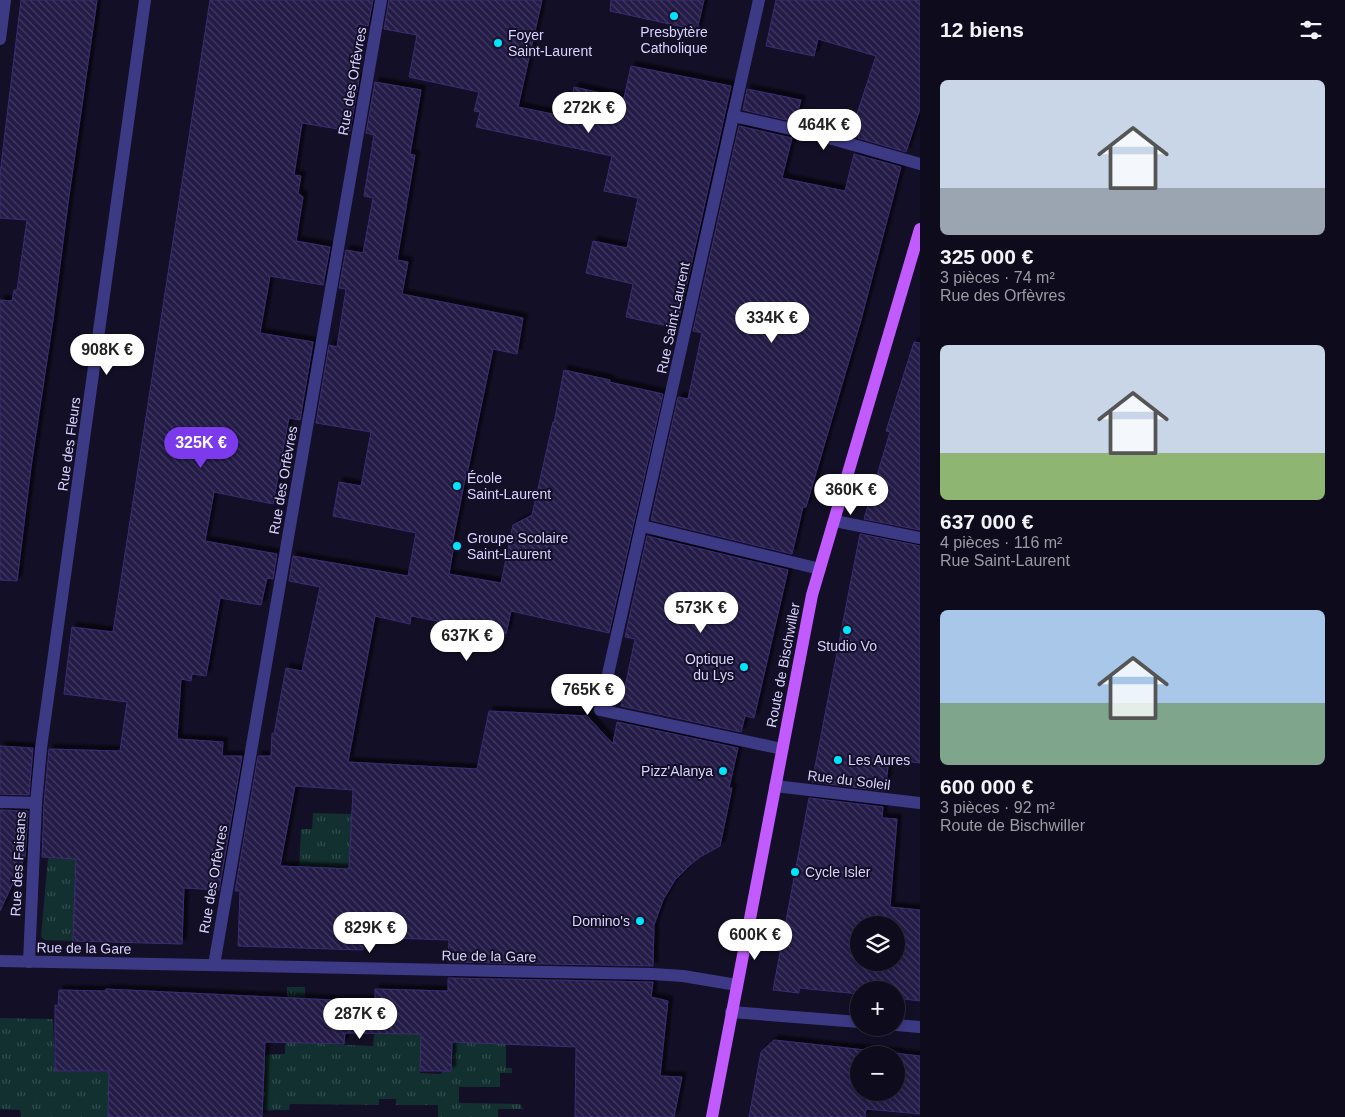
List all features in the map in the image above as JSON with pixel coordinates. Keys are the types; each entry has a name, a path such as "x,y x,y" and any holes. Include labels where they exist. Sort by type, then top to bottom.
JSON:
{"main road":[{"name":"Route de Bischwiller","path":"712,1117 812,595 920,228"}],"street":[{"path":"0,39 5,0"},
{"name":"Rue des Fleurs","path":"36,803 41,748 146,0"},
{"name":"Rue des Orfèvres","path":"214,966 381,0"},
{"name":"Rue Saint-Laurent","path":"759,0 600,710 782,749"},
{"path":"733,116 822,136 920,164"},
{"path":"835,521 920,538"},
{"path":"642,526 820,569"},
{"name":"Rue du Soleil","path":"775,786 920,803"},
{"name":"Rue des Faisans","path":"0,802 36,803 29,962"},
{"name":"Rue de la Gare","path":"0,961 652,974 683,976 737,985"},
{"path":"731,1012 850,1021"},
{"path":"905,1026 920,1027"}],"green space":[{"path":"313,813 352,814 349,868 360,882 321,868 299,867 301,829 312,829"},
{"path":"48,858 97,860 181,888 184,898 75,894 73,941 44,940 41,936"},
{"path":"287,987 305,987 305,1043 373,1046 374,1033 422,1034 420,1073 441,1074 442,1071 451,1070 452,1042 506,1044 506,1068 512,1068 512,1073 500,1073 500,1087 459,1087 459,1103 520,1104 523,1109 498,1109 498,1117 438,1117 438,1105 396,1105 396,1099 379,1099 379,1105 290,1104 289,1110 213,1111 169,1104 108,1104 108,1117 21,1117 20,1110 0,1109 0,1018 53,1019 55,1071 146,1072 245,1055 285,1054"}],"building":[{"path":"21,0 97,0 31,467 17,581 0,580 0,300 12,301 14,290 17,290 27,220 0,218 0,174"},
{"path":"210,0 373,0 368,26 358,24 350,77 359,79 350,131 302,123 294,175 301,176 298,193 303,197 296,241 330,247 323,285 270,276 260,333 313,342 300,420 289,418 273,504 214,492 205,541 277,554 273,579 267,578 261,605 220,598 206,676 192,674 191,681 181,679 177,739 223,742 222,756 242,756 219,890 184,888 182,944 73,941 76,859 42,857 49,749 120,751 127,702 64,694 66,676 72,627 113,632"},
{"path":"389,0 542,0 518,107 568,117 574,87 624,98 631,66 731,86 677,328 626,317 633,284 586,273 593,241 627,248 638,198 604,191 612,156 476,127 480,112 474,111 479,92 409,77 417,35 384,29"},
{"name":"Presbytère Catholique","path":"611,0 704,0 697,30 610,11"},
{"path":"776,0 920,0 920,109 906,152 858,138 861,125 854,123 876,56 818,39 814,56 766,46"},
{"path":"375,82 421,90 410,154 415,155 397,260 408,262 402,294 523,318 517,354 493,349 452,545 454,545 449,574 501,583 513,525 532,515 554,423 564,370 663,394 609,633 511,611 506,634 411,616 410,624 375,616 348,762 477,769 489,711 587,716 613,744 617,722 738,748 729,788 732,788 720,846 690,865 675,880 663,900 654,925 653,966 448,962 449,940 363,937 363,950 238,946 240,891 235,891 258,756 271,756 272,733 274,734 286,668 302,671 320,587 289,581 293,556 408,576 416,533 333,516 339,482 361,486 371,432 316,423 329,345 337,347 346,289 339,288 346,250 363,253 373,198 364,196 374,135 366,133","holes":["295,786 353,790 349,869 280,866"]},
{"path":"747,89 801,100 795,122 743,110"},
{"path":"739,126 792,138 782,178 845,191 854,154 901,167 861,320 806,507 803,507 792,554 651,520 678,397 688,399 702,333 693,331"},
{"path":"914,342 920,343 920,530 864,519 890,432 886,431"},
{"path":"860,534 920,546 920,763 889,759 885,791 812,782"},
{"path":"647,536 788,570 754,718 745,716 741,732 621,706 635,639 625,637"},
{"path":"0,746 33,748 29,795 0,794"},
{"path":"809,798 883,807 882,818 897,819 890,907 920,910 920,1001 905,999 905,981 850,981 850,993 799,988 799,993 773,990"},
{"path":"0,810 28,811 25,857 0,911"},
{"path":"448,978 653,982 651,997 668,1001 660,1076 682,1077 674,1117 575,1117 576,1047 452,1042 451,1071 420,1071 421,1034 345,1033 344,1044 265,1042 262,1117 108,1117 109,1071 55,1071 55,1005 58,1006 59,990 105,991 106,989 333,1000 375,1000 375,989 448,991"},
{"path":"774,1040 850,1048 850,1101 905,1101 905,1054 920,1056 920,1114 866,1109 865,1117 749,1117 761,1052"}],"place":[{"name":"Presbytère Catholique","path":"674,16"},
{"name":"Foyer Saint-Laurent","path":"498,43"},
{"name":"École Saint-Laurent","path":"457,486"},
{"name":"Groupe Scolaire Saint-Laurent","path":"457,546"},
{"name":"Studio Vo","path":"847,630"},
{"name":"Optique du Lys","path":"744,667"},
{"name":"Les Aures","path":"838,760"},
{"name":"Pizz'Alanya","path":"723,771"},
{"name":"Cycle Isler","path":"795,872"},
{"name":"Domino's","path":"640,921"}]}
